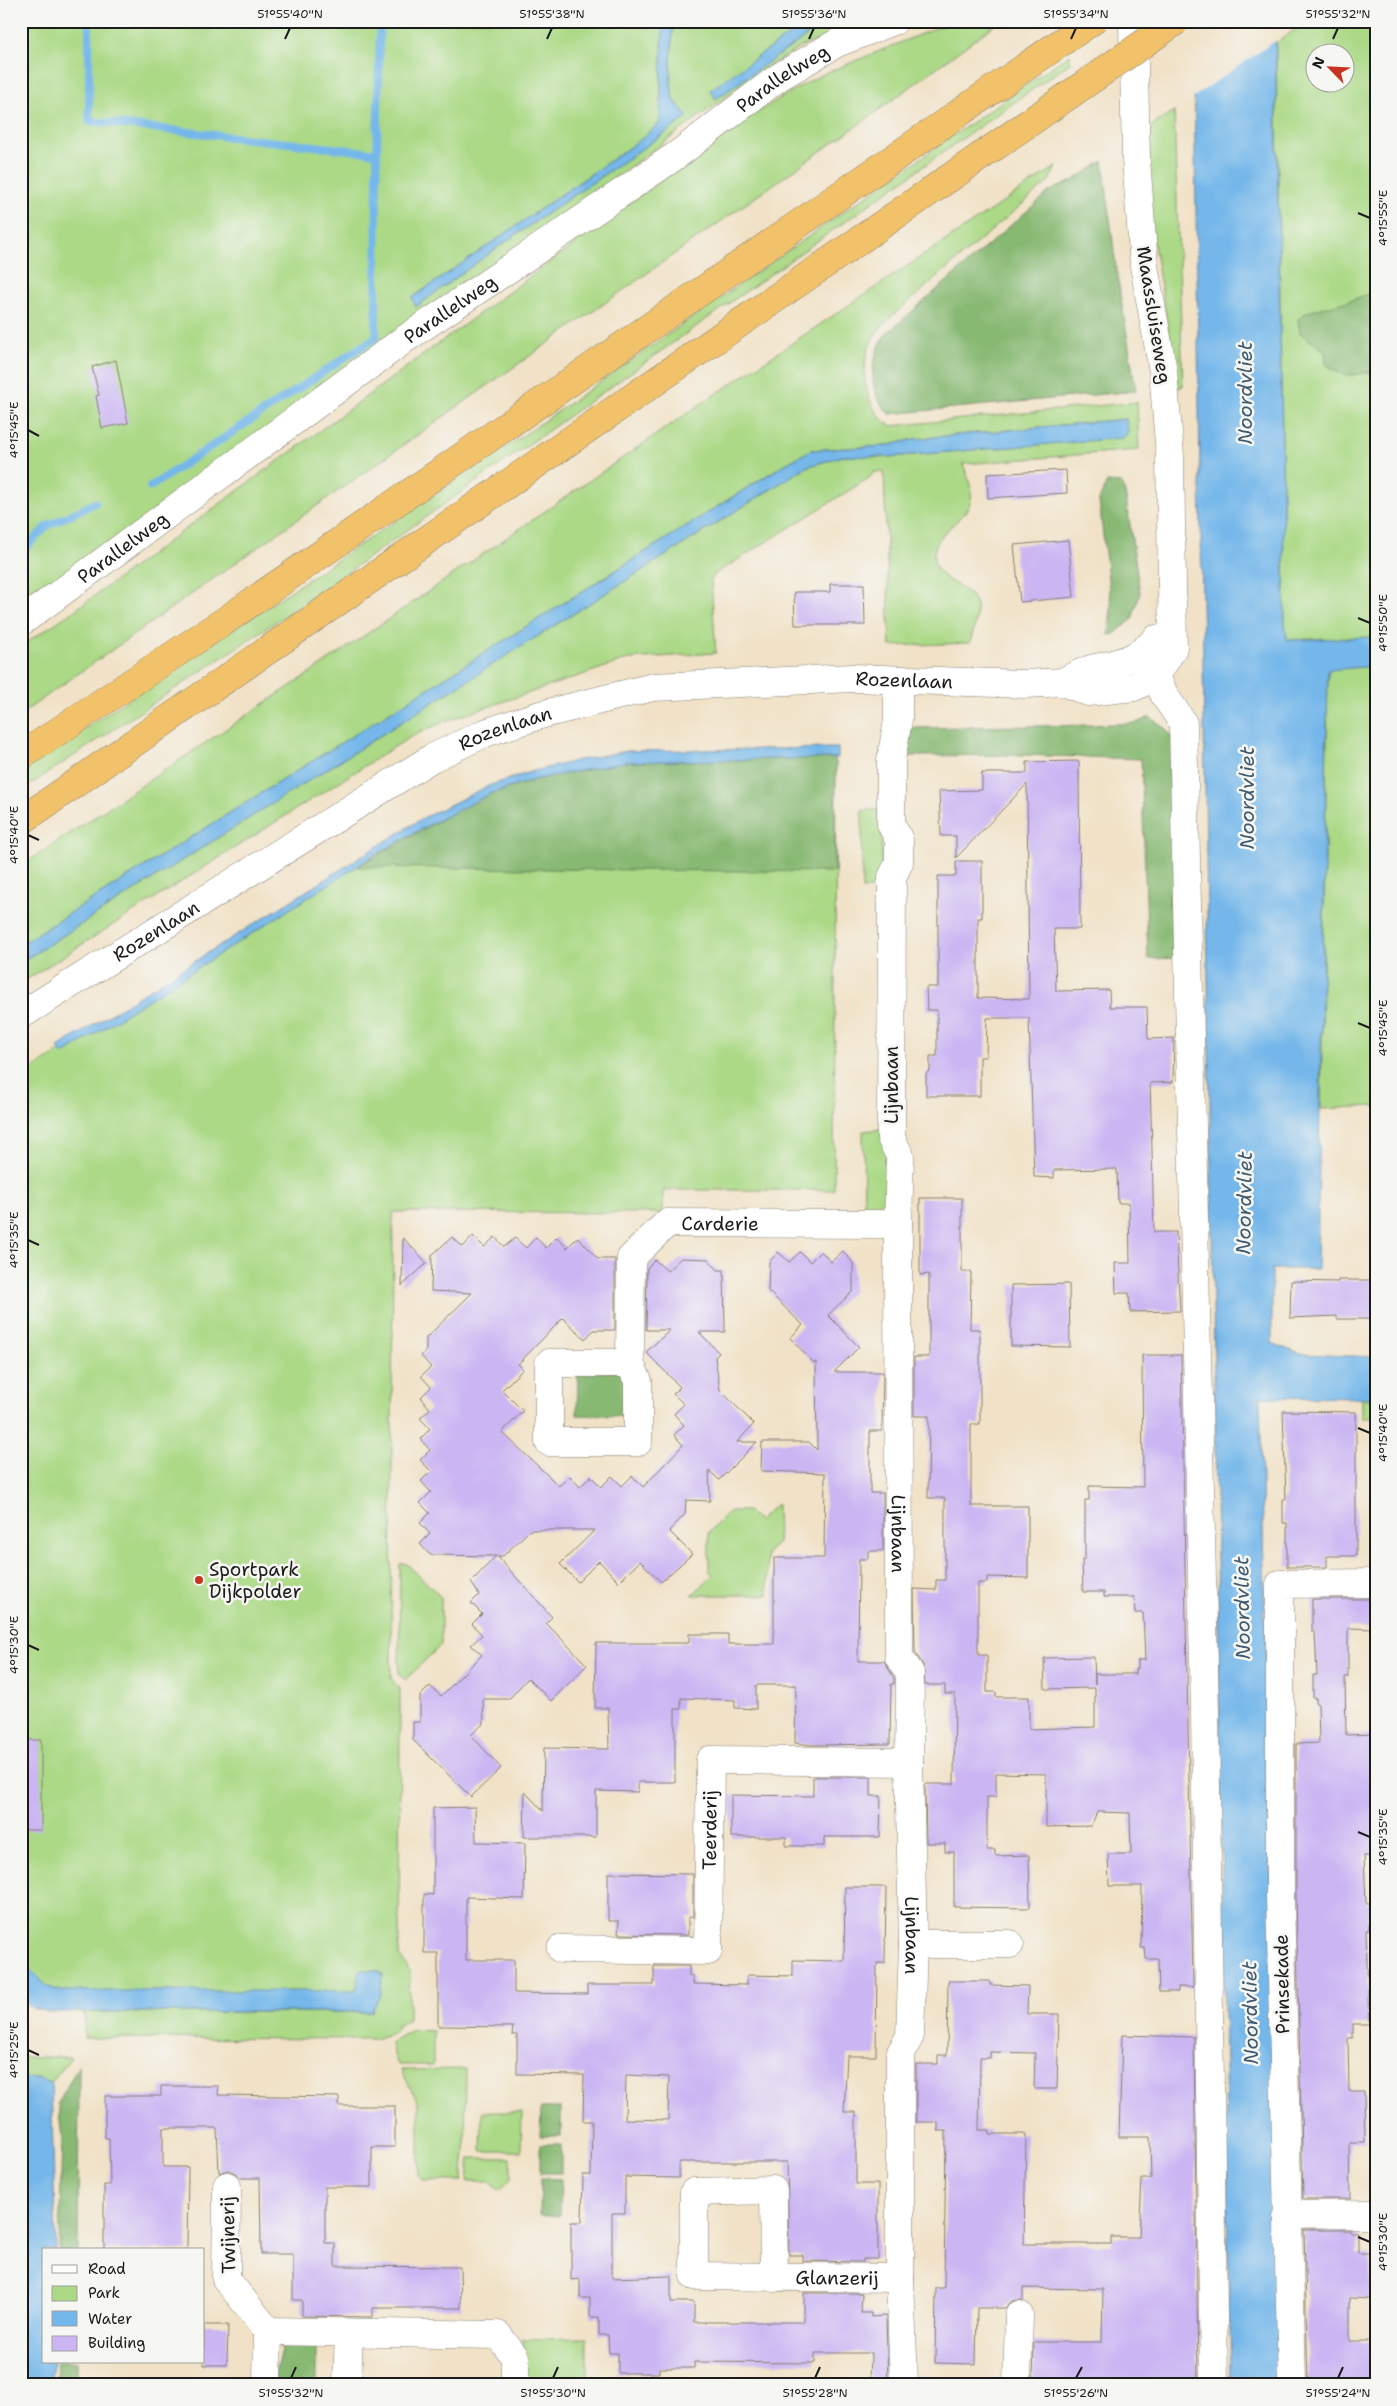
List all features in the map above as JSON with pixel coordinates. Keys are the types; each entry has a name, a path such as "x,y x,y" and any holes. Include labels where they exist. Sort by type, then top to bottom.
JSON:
{"highway":[{"path":"21,821 1176,21"},
{"path":"21,756 223,622 1082,29"}],"street":[{"name":"Parallelweg","path":"21,622 405,339 677,155 779,77 837,43 894,21"},
{"name":"Maassluiseweg","path":"1133,21 1136,160 1144,266 1163,371 1168,417 1174,590 1172,609 1173,648 1156,676"},
{"name":"Maassluiseweg","path":"1144,652 1156,639 1172,609"},
{"path":"1144,652 1165,696 1183,724 1206,1773 1214,2385"},
{"name":"Rozenlaan","path":"21,1015 432,758 485,733 595,700 653,688 853,678 1025,684 1063,682 1086,670 1122,663 1144,652"},
{"name":"Rozenlaan","path":"1063,682 1088,692 1134,687 1156,676"},
{"name":"Lijnbaan","path":"898,681 898,720 891,760 891,824 899,840 899,863 892,877 891,1138 900,1156 898,1224 899,1657 910,1673 909,1762 912,1944 910,2036 900,2054 900,2278 904,2385"},
{"name":"Carderie","path":"630,1363 631,1258 667,1223 898,1224"},
{"name":"Prinsekade","path":"1292,2385 1280,1896 1280,1584 1376,1583"},
{"name":"Teerderij","path":"560,1949 708,1951 710,1760 909,1762"},
{"path":"912,1944 1010,1944"},
{"name":"Twijnerij","path":"227,2186 226,2279 268,2331"},
{"path":"1287,2215 1376,2214"},
{"name":"Glanzerij","path":"774,2278 900,2278"},
{"path":"1018,2385 1019,2315"},
{"path":"266,2385 268,2331 498,2335 514,2357 515,2385"},
{"path":"347,2385 349,2333"}],"green space":[{"path":"21,21 663,21 660,123 640,140 413,298 416,307 498,247 687,118 684,111 674,100 672,92 673,21 809,21 711,90 716,98 828,21 872,21 805,45 766,68 21,610"},
{"path":"953,21 1000,21 872,115 21,714 21,646 71,613 734,127 821,75"},
{"path":"1307,21 1376,21 1376,291 1352,300 1320,347 1362,372 1376,371 1376,637 1288,640 1285,631 1276,43"},
{"path":"1070,54 1070,63 301,605 21,791 21,771 521,437"},
{"path":"1174,111 1183,386 1178,388 1151,227 1146,130"},
{"path":"1103,161 1116,267 1136,391 890,414 877,397 873,376 876,355 885,335 1050,191 1072,181"},
{"path":"1057,166 1048,182 879,329 870,344 866,357 865,370 868,396 881,418 891,426 1137,402 1139,450 963,464 970,483 971,500 968,508 942,536 934,554 935,564 939,571 967,592 973,598 976,605 976,620 970,643 890,646 884,472 874,472 869,478 715,574 711,581 716,653 629,659 443,722 407,739 21,983 21,962 806,467 843,456 887,457 1122,438 1126,419 915,439 885,446 811,450 782,466 21,944 21,866 313,671 692,410"},
{"path":"1376,291 1376,371 1355,375 1339,373 1326,364 1325,351 1300,333 1298,319 1307,312 1352,300"},
{"path":"1107,482 1121,483 1125,492 1140,593 1132,620 1114,634 1109,635 1111,605 1099,500"},
{"path":"1376,666 1376,1106 1321,1109 1328,669"},
{"path":"1150,717 1166,729 1175,742 1179,958 1148,959 1141,759 1022,755 907,756 907,736 911,728 1093,725 1136,723"},
{"name":"Sportpark Dijkpolder","path":"834,758 836,763 834,1190 663,1190 663,1213 393,1212 391,1678 400,1690 399,1955 410,1971 409,2019 397,2026 397,2030 376,2039 84,2038 84,2012 372,2012 380,1994 383,1974 376,1970 365,1998 42,1999 21,1980 21,1076 386,845 466,801 593,762"},
{"path":"834,758 836,763 834,872 357,867 454,812 490,794 534,780 625,762"},
{"path":"862,810 882,810 881,889 862,889"},
{"path":"883,1129 891,1158 891,1192 884,1193 883,1201 878,1206 864,1206 863,1131"},
{"path":"622,1371 629,1379 629,1416 577,1415 578,1374"},
{"path":"1362,1399 1376,1399 1376,1418 1362,1418"},
{"path":"777,1504 778,1543 767,1553 768,1595 692,1595 713,1575 709,1570 709,1532 730,1511 748,1511 758,1521"},
{"path":"400,1564 407,1564 441,1597 441,1645 405,1680 399,1674"},
{"path":"412,2030 433,2031 433,2065 398,2065 390,2042"},
{"path":"21,2053 25,2057 71,2057 51,2083 38,2078 21,2079"},
{"path":"79,2065 78,2248 59,2248 62,2138 58,2103"},
{"path":"466,2069 465,2152 462,2181 424,2181 419,2176 419,2104 401,2070"},
{"path":"541,2108 561,2108 561,2136 540,2136"},
{"path":"482,2112 522,2112 521,2151 481,2151"},
{"path":"540,2144 561,2144 561,2173 540,2173"},
{"path":"470,2158 511,2158 511,2179 499,2190 489,2181 467,2181"},
{"path":"541,2178 561,2179 560,2215 540,2215"},
{"path":"587,2338 587,2385 523,2385 523,2339"},
{"path":"282,2344 316,2345 316,2385 273,2385"},
{"path":"57,2364 77,2364 77,2385 56,2385"}],"water":[{"path":"663,21 673,21 672,92 674,100 684,111 687,118 498,247 416,307 412,298 640,140 660,123"},
{"path":"809,21 828,21 716,99 710,90"},
{"name":"Noordvliet","path":"1193,21 1275,21 1285,630 1288,640 1376,637 1376,666 1328,670 1317,1269 1272,1269 1272,1343 1300,1354 1376,1357 1376,1398 1260,1397 1283,2385 1230,2385"},
{"path":"1126,419 1128,432 1123,438 887,457 843,456 806,467 21,962 21,944 782,466 811,450 885,446 915,439"},
{"path":"838,748 838,758 625,762 534,780 490,794 373,856 62,1055 58,1047 421,819 488,786 530,772 627,751"},
{"path":"21,1961 48,1987 61,1991 356,1991 360,1970 376,1970 383,1974 380,1994 372,2012 49,2012 32,2008 21,1998"},
{"path":"38,2078 51,2083 56,2248 42,2248 42,2364 53,2364 50,2385 21,2385 21,2079"}],"pier":[{"path":"1190,21 1278,21 1278,39 1192,98"}],"building":[{"path":"116,360 128,423 102,428 96,396 99,395 92,367"},
{"path":"1066,470 1067,493 988,498 987,474"},
{"path":"1068,540 1074,597 1020,602 1014,545"},
{"path":"830,584 864,584 865,625 795,625 794,592 830,592"},
{"path":"1079,761 1080,929 1054,929 1056,991 1109,990 1110,1007 1147,1007 1148,1039 1174,1038 1173,1082 1150,1083 1154,1232 1176,1232 1180,1311 1130,1312 1129,1293 1116,1293 1115,1263 1130,1263 1129,1203 1118,1203 1117,1169 1054,1170 1054,1178 1034,1177 1029,1018 987,1018 986,1057 980,1057 980,1096 926,1096 926,1074 930,1070 930,1056 937,1056 937,1010 927,1010 926,987 938,987 938,876 956,876 956,861 982,861 982,918 978,918 978,998 1029,999 1027,784 956,858 956,836 941,836 939,791 982,790 982,773 1027,773 1027,762"},
{"path":"920,1198 962,1198 962,1272 971,1272 970,1329 980,1329 980,1424 971,1424 971,1506 1028,1506 1028,1578 987,1577 987,1583 978,1583 978,1655 987,1655 987,1692 996,1692 996,1697 1029,1697 1029,1729 1095,1727 1095,1688 1045,1689 1044,1658 1094,1657 1095,1684 1095,1674 1135,1674 1135,1669 1138,1669 1138,1660 1145,1660 1143,1613 1135,1613 1134,1597 1104,1597 1104,1592 1083,1592 1082,1559 1085,1559 1085,1500 1089,1500 1089,1486 1143,1487 1142,1355 1181,1355 1193,1987 1178,1987 1178,1992 1159,1992 1158,1959 1146,1959 1145,1948 1141,1948 1142,1886 1109,1886 1108,1854 1131,1854 1130,1813 1097,1812 1091,1826 1046,1827 1046,1774 996,1773 996,1797 987,1797 987,1850 995,1850 995,1856 1029,1855 1030,1908 954,1907 954,1852 945,1852 945,1843 926,1843 925,1784 954,1784 955,1694 945,1694 945,1685 925,1685 923,1665 915,1652 914,1589 936,1590 936,1580 945,1580 945,1498 928,1498 929,1416 914,1416 914,1357 929,1357 929,1274 920,1275"},
{"path":"473,1236 484,1247 495,1237 504,1247 515,1238 526,1248 536,1237 546,1248 557,1237 567,1248 578,1237 598,1259 615,1259 615,1330 594,1330 585,1339 563,1318 518,1364 523,1369 502,1390 523,1411 502,1432 559,1486 570,1476 580,1487 591,1476 601,1487 612,1476 622,1486 632,1476 643,1487 683,1445 674,1435 684,1425 674,1414 684,1404 673,1394 680,1387 646,1352 670,1330 646,1330 647,1268 655,1260 667,1271 681,1258 708,1259 718,1270 724,1270 725,1332 699,1332 719,1353 715,1357 720,1390 754,1424 737,1442 757,1442 719,1480 709,1470 710,1501 686,1500 685,1514 669,1531 692,1554 661,1582 640,1561 619,1582 599,1561 578,1582 560,1564 595,1530 530,1530 503,1556 497,1556 552,1617 546,1623 587,1665 551,1701 528,1678 509,1699 483,1699 484,1723 471,1735 501,1768 471,1797 413,1740 413,1722 420,1722 420,1696 430,1686 441,1696 482,1655 471,1645 482,1635 472,1624 482,1614 471,1603 479,1595 471,1582 496,1556 430,1555 420,1544 430,1534 420,1523 430,1513 420,1503 431,1492 421,1481 431,1471 420,1460 430,1450 420,1439 430,1429 420,1418 430,1409 421,1397 431,1387 421,1376 431,1367 421,1356 426,1350 426,1338 472,1293 431,1291 432,1255 452,1237 463,1247"},
{"path":"403,1238 427,1263 402,1286"},
{"path":"821,1251 831,1262 843,1251 853,1263 853,1291 828,1315 859,1347 834,1372 883,1372 882,1431 870,1431 870,1493 883,1493 883,1551 868,1551 868,1559 859,1559 858,1661 884,1661 894,1678 894,1684 891,1684 890,1744 812,1745 795,1743 796,1685 756,1685 756,1709 735,1708 735,1700 681,1698 681,1709 675,1709 675,1782 638,1782 638,1792 596,1791 596,1837 524,1837 525,1792 543,1811 544,1748 609,1749 608,1708 595,1708 596,1643 689,1643 689,1634 728,1634 728,1644 774,1644 774,1558 824,1558 825,1473 761,1471 762,1442 809,1442 817,1450 816,1362 814,1363 790,1338 803,1325 768,1291 769,1262 778,1252 789,1262 800,1252 810,1262"},
{"path":"1338,1280 1376,1280 1376,1319 1337,1319 1337,1316 1290,1318 1291,1281 1338,1282"},
{"path":"1069,1284 1070,1347 1011,1346 1011,1285"},
{"path":"1283,1411 1356,1412 1356,1556 1327,1556 1327,1567 1287,1567 1287,1523 1283,1523 1283,1499 1286,1499"},
{"path":"1312,1599 1376,1599 1376,1629 1348,1628 1348,1677 1345,1677 1346,1735 1376,1734 1376,1856 1364,1856 1366,1903 1369,1903 1369,1930 1366,1930 1369,2024 1353,2024 1353,2038 1348,2038 1349,2091 1364,2091 1365,2142 1349,2142 1350,2199 1303,2199 1296,1896 1296,1744 1319,1743 1318,1703 1316,1703 1316,1698 1313,1698 1313,1675 1317,1675 1315,1632 1312,1632"},
{"path":"21,1740 41,1740 41,1830 21,1830"},
{"path":"813,1777 871,1777 871,1796 881,1796 880,1837 824,1837 824,1846 786,1846 786,1837 731,1837 731,1795 813,1796"},
{"path":"475,1807 476,1842 525,1843 524,1899 466,1897 466,1960 514,1960 514,1993 587,1994 587,1985 654,1985 654,1966 689,1966 689,1976 693,1976 693,1984 747,1985 747,1975 793,1976 793,1960 844,1961 845,1887 886,1887 885,1963 877,1963 876,2056 847,2056 844,2112 856,2112 856,2184 878,2184 878,2259 863,2259 863,2262 803,2261 803,2255 789,2255 787,2162 679,2162 679,2178 625,2177 625,2213 612,2213 612,2278 671,2276 671,2302 694,2302 694,2322 804,2322 804,2293 862,2293 861,2313 871,2313 871,2317 886,2316 888,2385 870,2385 871,2353 815,2353 815,2363 694,2362 694,2368 659,2368 659,2373 618,2373 618,2353 609,2353 608,2335 599,2335 599,2317 590,2317 590,2298 580,2298 580,2279 571,2280 571,2222 582,2222 583,2175 591,2175 592,2121 583,2121 584,2075 517,2074 517,2035 512,2035 513,2027 438,2026 438,1953 424,1953 424,1894 433,1895 433,1808","holes":["626,2075 669,2077 668,2120 625,2119"]},
{"path":"608,1873 693,1874 693,1917 688,1917 688,1935 618,1934 619,1921 608,1921"},
{"path":"948,1981 990,1981 990,1985 1028,1986 1027,2014 1059,2014 1057,2089 1034,2089 1035,2053 990,2052 990,2058 980,2058 979,2130 989,2130 989,2134 1026,2134 1024,2244 1111,2244 1111,2237 1139,2237 1142,2179 1151,2179 1150,2137 1119,2137 1122,2035 1194,2037 1198,2385 1033,2385 1034,2342 1102,2342 1103,2289 1023,2288 1023,2300 1012,2301 1005,2308 977,2308 976,2364 935,2363 936,2288 944,2288 946,2131 938,2131 938,2122 916,2122 916,2064 938,2064 938,2055 947,2055"},
{"path":"161,2086 219,2086 218,2095 339,2097 339,2106 395,2106 395,2147 372,2147 372,2187 325,2187 325,2243 335,2243 335,2266 460,2267 461,2308 373,2308 373,2317 302,2316 302,2300 293,2300 293,2254 261,2254 260,2178 241,2178 228,2170 219,2173 217,2128 163,2128 163,2167 188,2167 187,2248 104,2248 104,2185 110,2185 109,2138 105,2138 105,2096 161,2096"},
{"path":"1304,2230 1350,2230 1350,2232 1358,2232 1358,2253 1370,2253 1371,2299 1350,2298 1350,2341 1372,2341 1372,2385 1308,2385"},
{"path":"205,2325 228,2325 227,2365 204,2365"}],"waterway":[{"path":"89,21 89,121 377,153 376,337 150,487"},
{"path":"377,153 380,21"},
{"path":"21,553 47,526 95,503"}],"place":[{"name":"Sportpark Dijkpolder","path":"199,1580"}]}
